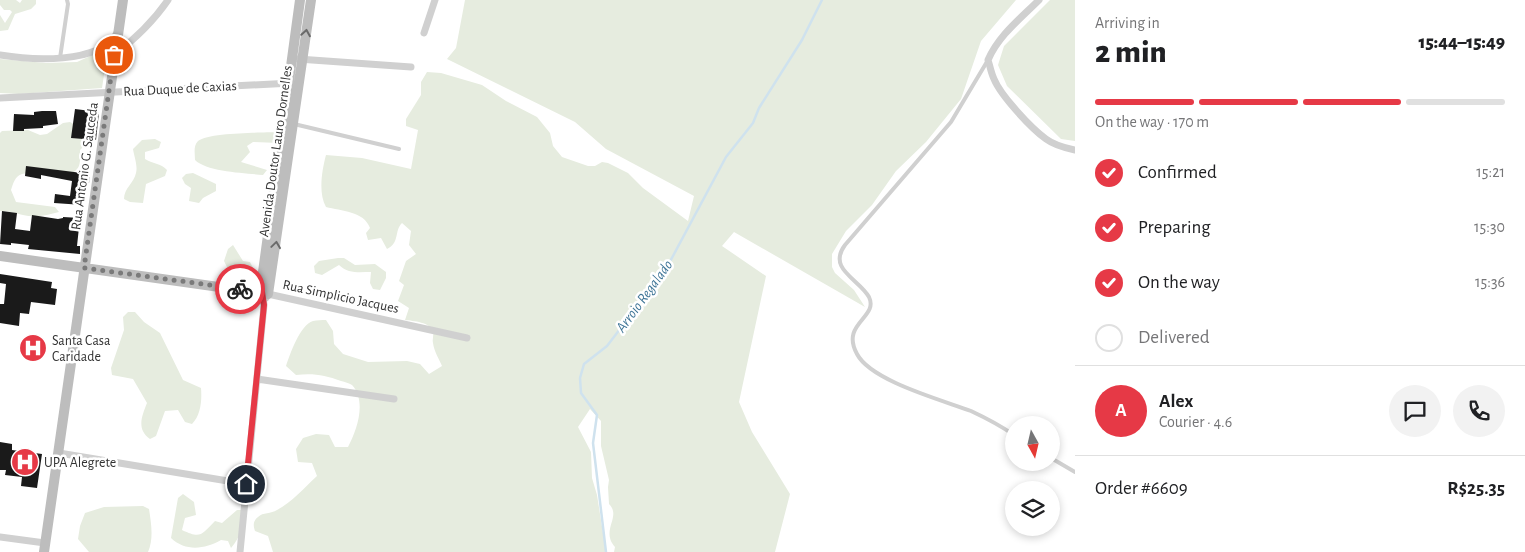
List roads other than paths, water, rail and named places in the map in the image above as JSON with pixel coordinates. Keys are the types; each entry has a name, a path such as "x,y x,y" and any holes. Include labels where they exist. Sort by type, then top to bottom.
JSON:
{"street":[{"name":"Rua Antonio G. Sauceda","path":"44,547 123,0"},
{"path":"114,55 135,39 168,0"},
{"name":"Avenida Doutor Lauro Dornelles","path":"265,293 263,272 298,59 300,0"},
{"name":"Avenida Doutor Lauro Dornelles","path":"298,59 311,0"},
{"path":"424,33 435,0"},
{"path":"1039,0 1004,34 993,49 988,60 994,80 1030,125 1046,140 1064,148 1075,150"},
{"path":"0,55 26,59 60,58 84,54 110,41 119,28"},
{"path":"298,59 411,67"},
{"name":"Avenida Doutor Lauro Dornelles","path":"240,552 265,293 294,124 295,83"},
{"name":"Rua Duque de Caxias","path":"0,98 295,83"},
{"name":"Rua Simplicio Jacques","path":"0,256 265,293 467,338"},
{"path":"257,380 394,399"},
{"path":"59,453 246,484"},
{"path":"0,537 44,547"}],"lane":[{"path":"60,58 67,0"},
{"path":"988,60 951,122 845,245 839,253 839,258 850,277 868,296 870,302 868,313 854,328 852,336 857,356 872,370 911,390 972,412 1005,428"},
{"path":"294,124 398,149"},
{"path":"1060,463 1075,472"}],"waterway":[{"name":"Arroio Regalado","path":"606,552 593,443 597,415 581,393 580,378 584,364 607,346 666,269 726,157 753,123 759,108 802,40 822,0"}],"place":[{"name":"Santa Casa Caridade","path":"33,348"},
{"name":"UPA Alegrete","path":"25,462"}]}
